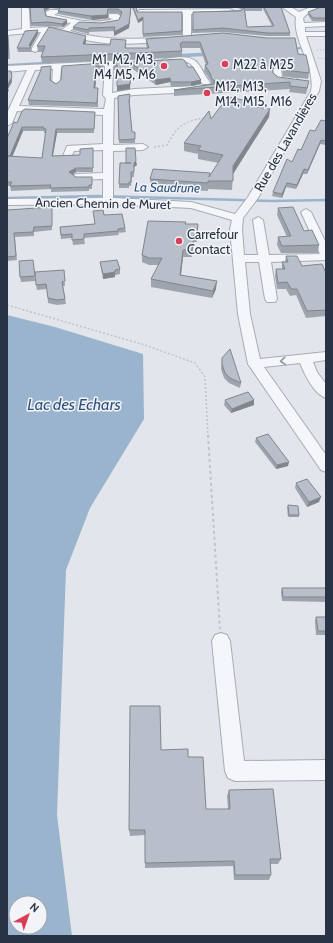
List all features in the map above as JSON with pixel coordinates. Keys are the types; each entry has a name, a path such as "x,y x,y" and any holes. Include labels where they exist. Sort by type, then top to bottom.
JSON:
{"street":[{"path":"286,7 300,16 308,10 321,7"},
{"path":"25,9 26,30"},
{"path":"140,12 238,11"},
{"path":"56,12 50,12 50,17 97,24 109,23 116,20 117,16 112,16"},
{"path":"7,33 46,29 90,39 114,42 183,39 187,12"},
{"name":"Rue des Lavandières","path":"238,218 251,200 320,82 302,42 299,25 300,16"},
{"path":"64,32 77,22"},
{"path":"299,25 326,24"},
{"path":"35,50 46,29"},
{"path":"302,42 326,34"},
{"path":"109,98 134,92 183,90 211,85 202,80 196,64 191,61 159,60"},
{"path":"7,69 139,62"},
{"path":"108,196 109,98 107,95 109,64"},
{"path":"56,84 57,67"},
{"path":"7,123 32,68"},
{"path":"277,70 278,79 320,82"},
{"path":"14,108 108,112"},
{"path":"68,156 70,148 142,148"},
{"path":"76,177 109,176"},
{"name":"Ancien Chemin de Muret","path":"7,202 108,196 191,205 238,218"},
{"path":"239,259 326,256 306,212"},
{"path":"238,218 236,229 244,314 255,364 326,466"},
{"path":"258,220 271,299"},
{"path":"255,364 326,356"},
{"path":"304,359 312,374 326,392"},
{"path":"221,641 235,771 326,770"}],"path":[{"path":"139,62 159,60"},
{"path":"142,148 167,145 176,128 184,122 193,119 206,118"},
{"path":"7,305 145,345 195,363 205,377 221,641"}],"water":[{"path":"301,47 302,49 279,52 7,67 7,64"},
{"name":"Lac des Echars","path":"7,315 55,327 143,354 144,419 90,508 66,570 57,815 72,936 7,936"}],"building":[{"path":"30,7 46,7 44,8 46,16 67,20 62,24 48,22 31,23"},
{"path":"59,7 131,7 129,24 114,32 115,27 89,28 89,30 73,27 79,22 101,23 119,20 122,12 118,9 108,9 107,15 91,16 58,11 60,9"},
{"path":"133,7 136,7 137,12 182,12 182,31 143,34 143,17 138,20"},
{"path":"242,7 244,7 247,27 274,26 264,7 281,7 290,33 267,33 223,28 193,30 193,12 241,11 244,8"},
{"path":"321,7 326,7 326,18 313,18 308,12"},
{"path":"49,27 86,36 83,44 110,45 111,39 126,40 125,48 149,48 146,39 223,33 267,38 295,38 298,54 306,55 309,73 284,70 283,63 278,60 272,64 273,73 278,77 309,81 307,88 290,86 290,82 174,90 214,84 215,81 211,78 211,75 205,65 208,64 200,42 182,42 180,44 182,51 41,57 45,46 37,46"},
{"path":"38,30 29,45 31,48 17,48 25,31"},
{"path":"8,36 9,55 7,55"},
{"path":"182,59 188,67 193,67 201,80 191,82 171,82 170,78 155,80 131,63 130,84 117,86 117,65 114,65 114,63"},
{"path":"103,63 103,66 96,66 94,88 98,88 97,103 28,100 41,67 51,66 50,80 56,84 61,80 62,66"},
{"path":"7,71 11,71 12,77 7,86"},
{"path":"130,94 129,101 132,132 135,132 135,139 119,140 118,96"},
{"path":"228,97 253,102 250,106 270,109 233,166 233,181 208,181 208,183 150,179 153,169 210,173 209,177 223,155 198,150 201,146 184,143 209,111 211,119"},
{"path":"25,109 95,112 94,129 56,129 52,156 80,155 80,149 93,148 93,168 76,168 69,172 76,177 92,177 92,185 89,185 89,187 50,188 51,185 10,186 12,182 7,182 8,170 7,170 7,138 14,122 17,123 22,111","holes":["22,127 44,127 43,128 46,129 42,158 7,156 10,156"]},
{"path":"321,120 326,121 326,141 321,140 308,170 304,169 297,185 287,183 282,194 273,192 287,159 292,162 298,149 301,150 310,130 315,131"},
{"path":"126,148 135,148 136,161 134,163 134,172 131,172 131,182 129,182 129,184 119,184 120,163 126,163"},
{"path":"52,207 52,226 34,227 33,232 14,233 16,256 7,257 7,210"},
{"path":"293,207 304,231 312,230 319,245 282,246 278,237 291,236 278,208"},
{"path":"103,210 104,215 122,214 125,228 118,229 118,231 84,234 84,239 72,240 72,234 61,235 60,227 95,224 93,211"},
{"path":"148,221 186,222 185,224 198,224 197,235 194,235 192,250 183,250 180,275 217,281 213,291 151,279 162,258 149,258 142,255"},
{"path":"286,256 297,256 302,266 322,264 326,273 326,310 307,311 297,289 291,289 287,282 278,283 276,269 285,269 282,262 288,262"},
{"path":"33,260 35,276 20,277 19,261"},
{"path":"117,260 120,269 115,270 115,272 103,274 100,262"},
{"path":"64,270 65,281 62,282 65,299 57,300 48,298 46,284 36,285 35,272"},
{"path":"230,349 241,383 230,378 225,373 222,364 222,358"},
{"path":"248,392 254,400 232,409 225,400"},
{"path":"268,434 289,462 277,465 256,438"},
{"path":"307,479 321,497 309,502 296,483"},
{"path":"288,505 298,506 299,515 289,515"},
{"path":"282,588 326,588 326,597 283,597"},
{"path":"316,617 326,617 326,631 318,631"},
{"path":"130,706 160,706 161,750 188,749 188,757 203,757 206,809 230,809 229,790 273,789 281,859 270,859 271,875 235,875 234,861 145,863 145,830 129,830"}],"waterway":[{"name":"La Saudrune","path":"7,198 99,196 271,201 326,200"}],"place":[{"name":"M22 à M25","path":"225,64"},
{"name":"M1, M2, M3, M4 M5, M6","path":"164,66"},
{"name":"M12, M13, M14, M15, M16","path":"207,93"},
{"name":"Carrefour Contact","path":"179,241"}]}
